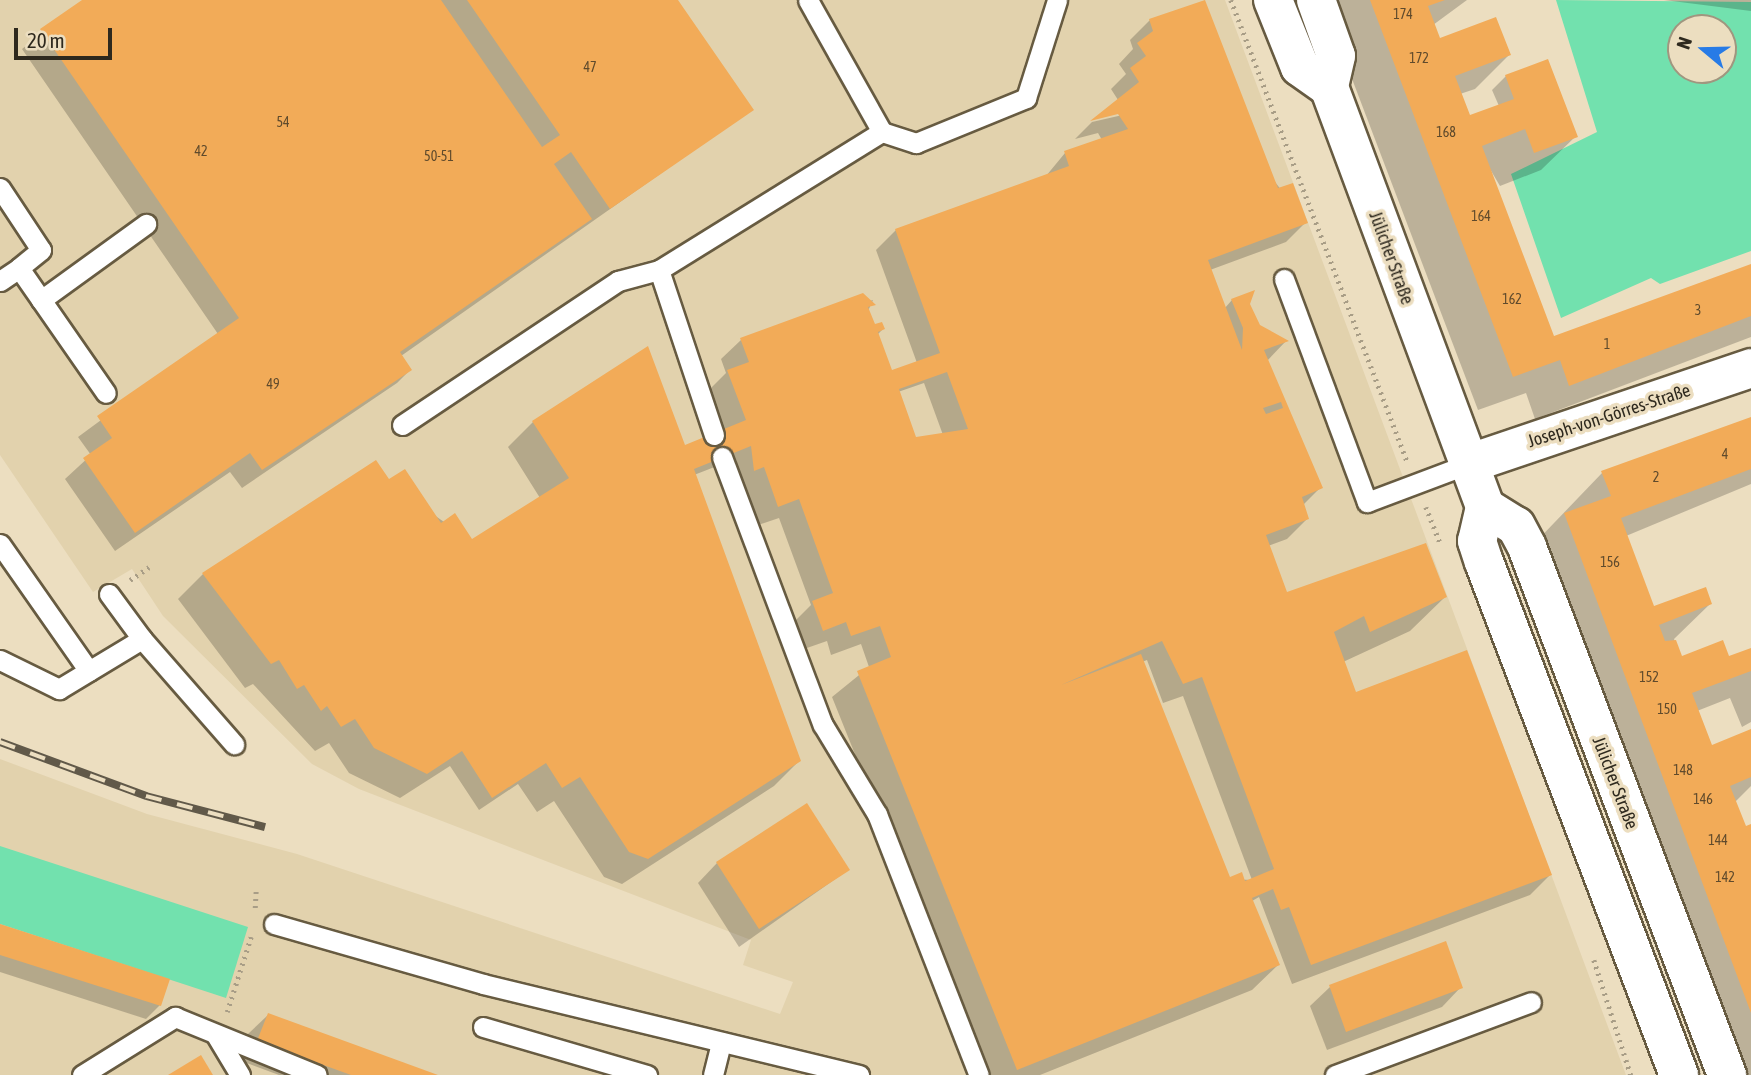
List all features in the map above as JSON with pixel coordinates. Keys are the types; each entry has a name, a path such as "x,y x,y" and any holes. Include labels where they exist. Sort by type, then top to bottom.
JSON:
{"main road":[{"path":"1273,0 1300,67 1329,87 1336,56 1316,0"},
{"name":"Jülicher Straße","path":"1329,87 1485,507 1516,526 1527,547 1727,1075"},
{"name":"Joseph-von-Görres-Straße","path":"1468,464 1751,368"},
{"path":"1485,507 1477,541 1484,562 1679,1075"}],"lane":[{"path":"808,0 882,132 916,143 1026,98 1058,0"},
{"path":"402,425 618,281 659,270 882,132"},
{"path":"0,188 41,250 0,281"},
{"path":"41,300 146,224"},
{"path":"19,268 106,393"},
{"path":"659,270 714,435"},
{"path":"1284,279 1367,502 1468,464"},
{"path":"722,457 823,725 877,814 979,1075"},
{"path":"0,544 89,671"},
{"path":"109,594 142,639 234,744"},
{"path":"0,660 54,689 142,639"},
{"path":"274,924 721,1042 859,1075"},
{"path":"1335,1075 1531,1002"},
{"path":"82,1075 175,1017 317,1075"},
{"path":"483,1027 647,1075"},
{"path":"216,1035 240,1075"},
{"path":"713,1075 721,1042"}],"path":[{"path":"1231,0 1443,551"},
{"path":"233,1000 254,929"},
{"path":"1590,950 1631,1075"}],"shaded area":[{"path":"0,0 1225,0 1626,1075 0,1075 0,759 147,814 297,854 780,1014 793,982 743,965 751,940 359,789 312,764 163,616 132,569 93,592 0,455"}],"green space":[{"path":"1556,0 1751,2 1751,251 1660,284 1651,278 1561,318 1511,174 1597,132"},
{"path":"0,846 248,927 226,998 0,924"}],"building":[{"path":"82,0 441,0 542,147 560,135 467,0 678,0 754,110 610,209 571,152 554,164 592,219 400,352 412,370 262,470 250,453 135,533 83,458 112,438 97,416 239,318 40,29"},
{"path":"1205,0 1278,188 1293,183 1308,223 1208,260 1242,350 1243,328 1231,299 1255,290 1250,304 1260,325 1289,341 1264,350 1323,488 1302,497 1309,519 1266,535 1287,592 1426,543 1447,597 1370,632 1364,616 1334,632 1356,692 1467,650 1552,875 1311,965 1289,907 1281,910 1273,889 1252,898 1280,965 1017,1070 857,671 891,657 880,626 851,636 846,622 823,631 812,601 833,593 799,499 778,507 764,467 754,471 751,446 694,469 801,761 648,859 629,852 580,777 562,788 546,763 492,798 462,751 427,774 374,748 355,719 341,727 327,706 321,711 304,685 297,689 279,660 271,664 202,573 376,460 389,479 405,469 441,523 455,513 472,539 569,478 532,421 648,346 685,445 746,420 727,370 749,362 740,338 863,293 876,305 868,307 875,324 882,322 885,329 878,332 892,370 940,353 895,229 1069,166 1064,151 1128,129 1118,114 1090,121 1139,82 1130,68 1146,56 1137,43 1153,31 1149,19","holes":["947,372 968,429 916,437 899,389","1281,402 1283,408 1266,414 1263,408","1162,641 1183,684 1202,677 1274,869 1245,881 1242,872 1230,877 1141,654 1061,685"]},
{"path":"1370,0 1445,0 1428,6 1440,38 1496,17 1511,55 1455,76 1470,115 1514,99 1505,75 1548,59 1578,137 1534,153 1525,129 1482,146 1554,336 1751,264 1751,316 1569,386 1560,360 1513,377"},
{"path":"1751,417 1751,469 1621,518 1654,606 1706,587 1712,604 1659,625 1665,641 1676,640 1682,656 1723,640 1729,656 1751,648 1751,671 1692,693 1712,745 1751,729 1751,777 1730,786 1746,826 1751,824 1751,1013 1564,513 1611,496 1601,471"},
{"path":"807,803 850,870 759,929 716,862"},
{"path":"0,924 170,979 161,1006 0,955"},
{"path":"1446,941 1463,988 1346,1032 1329,985"},
{"path":"268,1013 438,1075 351,1075 257,1041"},
{"path":"201,1055 213,1075 168,1075"}],"railway":[{"path":"0,742 146,796 265,827"}]}
